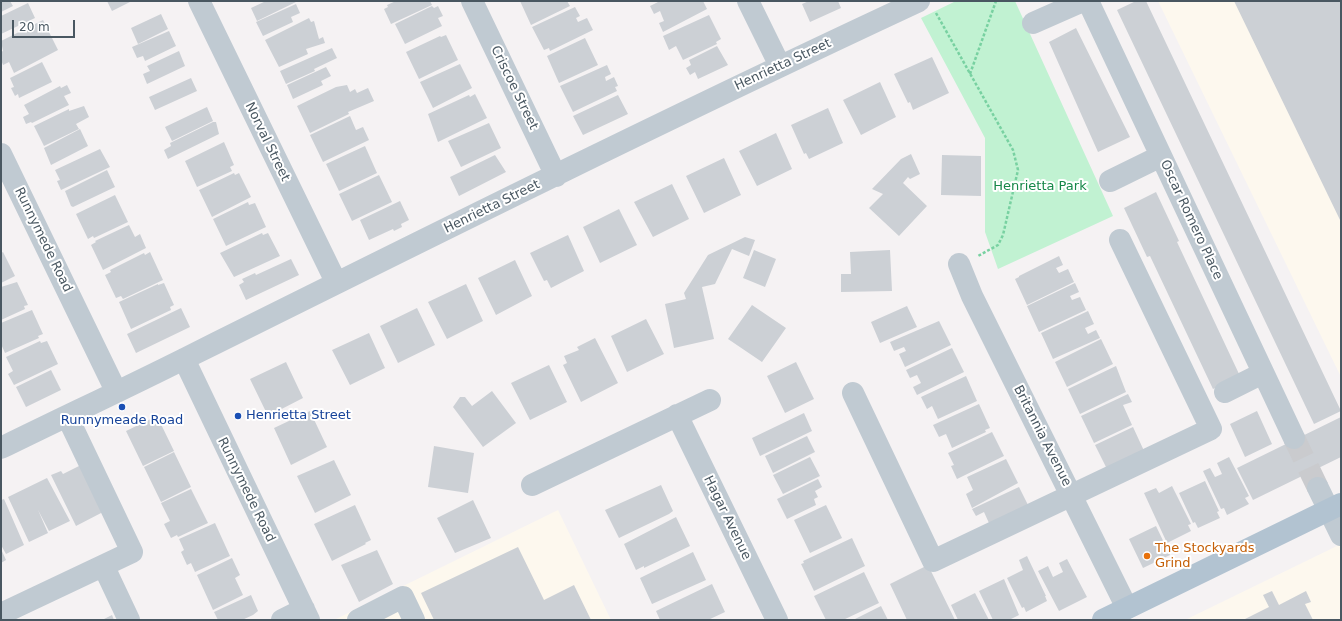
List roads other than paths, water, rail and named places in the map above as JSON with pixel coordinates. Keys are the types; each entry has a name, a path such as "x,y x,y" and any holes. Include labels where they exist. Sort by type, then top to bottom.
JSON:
{"main road":[{"path":"1103,620 1335,507"}],"street":[{"name":"Norval Street","path":"199,1 336,282"},
{"name":"Criscoe Street","path":"472,1 556,176"},
{"path":"748,1 780,66"},
{"path":"1033,24 1083,1"},
{"name":"Oscar Romero Place","path":"1088,1 1294,438"},
{"name":"Henrietta Street","path":"1,448 184,359 336,282 780,66 926,5"},
{"name":"Runnymede Road","path":"1,154 116,391"},
{"path":"1110,181 1161,156"},
{"path":"853,393 933,561 1211,429 1120,240"},
{"name":"Britannia Avenue","path":"959,264 972,296 1127,608"},
{"name":"Runnymede Road","path":"184,359 306,615"},
{"path":"1225,392 1263,373"},
{"path":"532,485 710,400"},
{"name":"Hagar Avenue","path":"677,415 777,620"},
{"path":"1,614 132,552 67,416"},
{"path":"1318,488 1335,507 1341,535"},
{"path":"104,566 129,620"},
{"path":"358,620 402,597 414,620"},
{"path":"282,620 306,615"}],"tunnel":[{"path":"1294,438 1318,488"}],"place":[{"name":"Runnymeade Road","path":"122,407"},
{"name":"Henrietta Street","path":"238,416"},
{"name":"The Stockyards Grind","path":"1147,556"}],"park label":[{"name":"Henrietta Park","path":"1040,187"}]}
